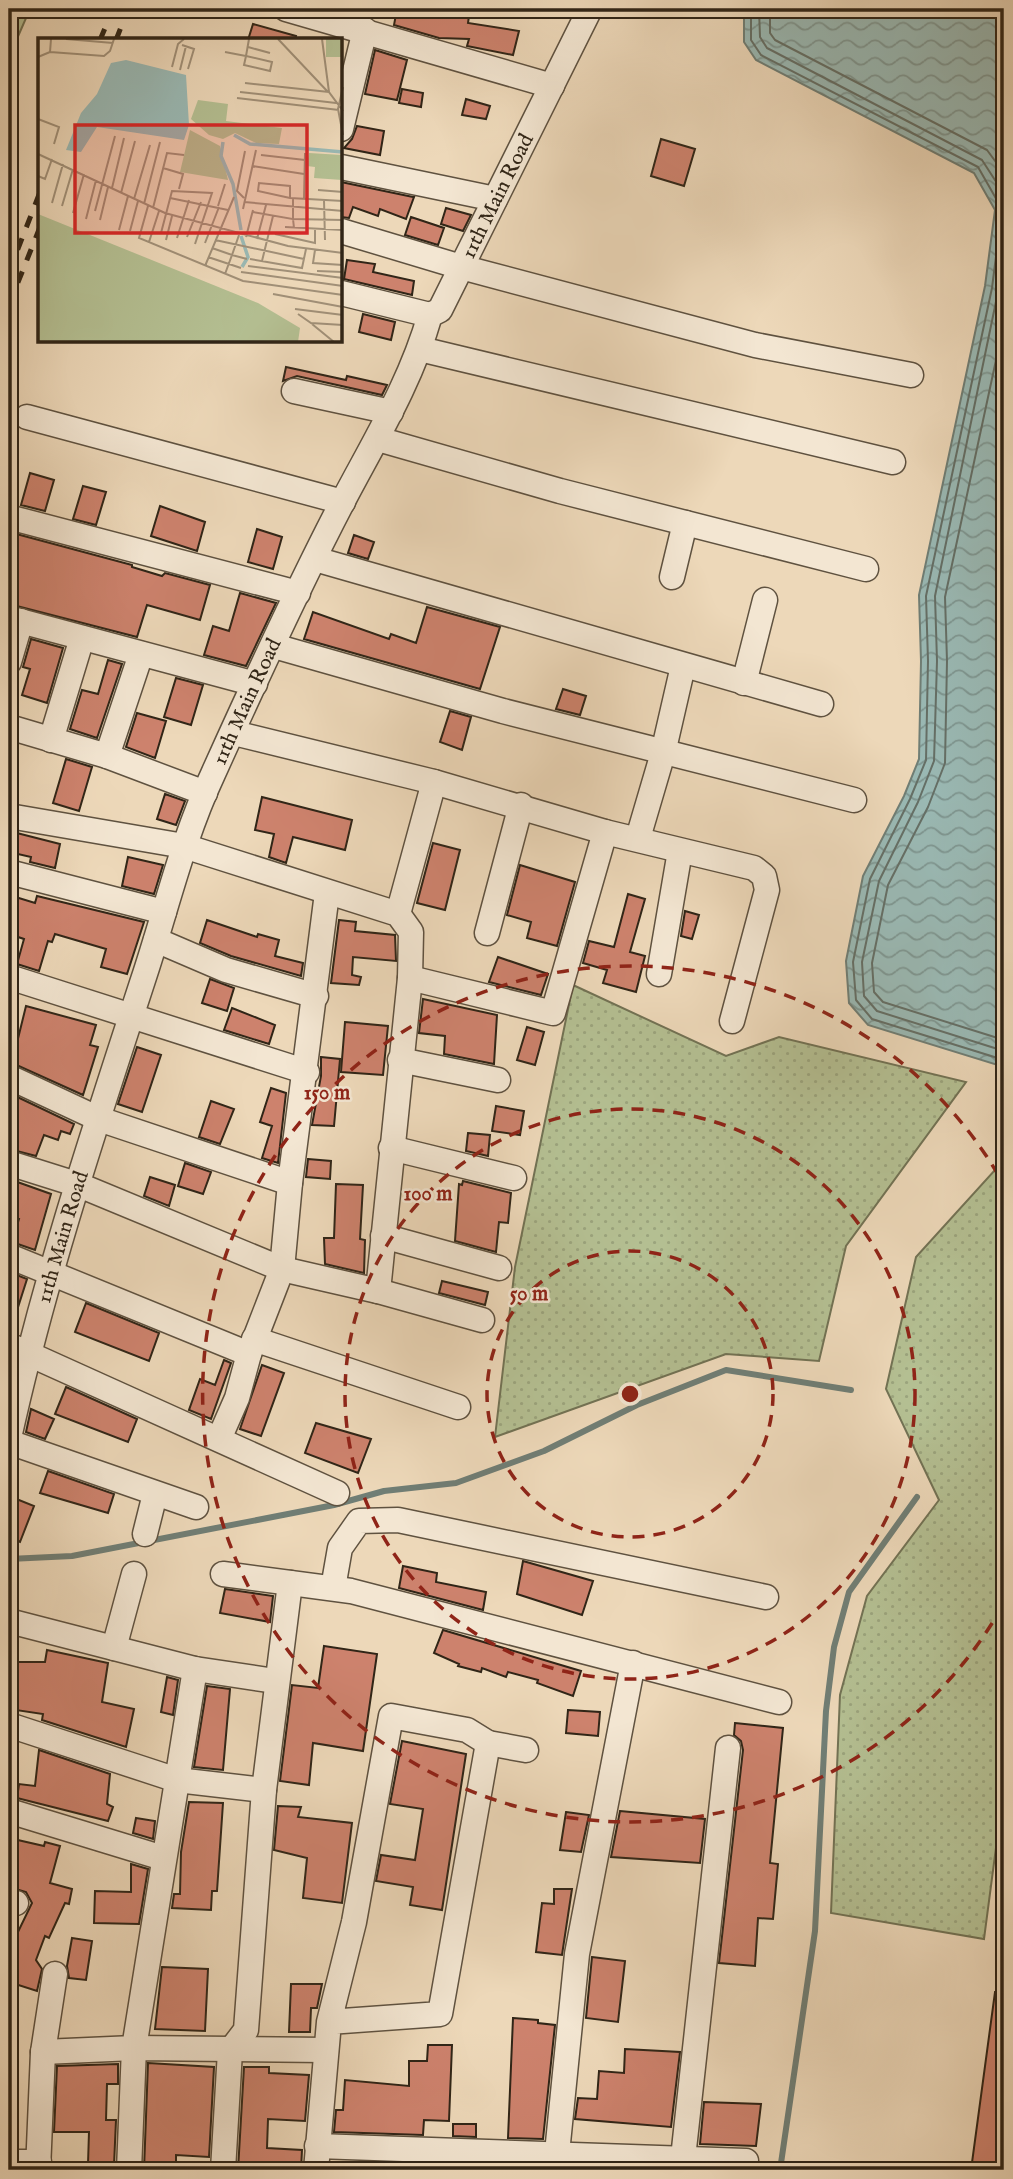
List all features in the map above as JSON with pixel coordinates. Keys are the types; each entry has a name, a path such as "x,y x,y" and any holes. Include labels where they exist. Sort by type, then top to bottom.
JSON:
{"street":[{"path":"286,9 552,86"},
{"name":"11th Main Road","path":"9,1440 18,1349 53,1272 184,846 205,793 298,593 391,412 420,349 430,315 440,310 590,9"},
{"path":"343,121 365,30"},
{"path":"343,167 495,199"},
{"path":"343,233 461,267 755,345 911,375"},
{"path":"343,293 430,315"},
{"path":"420,349 893,462"},
{"path":"294,391 391,412"},
{"path":"27,417 343,502"},
{"path":"378,439 560,491 866,569"},
{"path":"16,519 298,593"},
{"path":"671,577 685,523"},
{"path":"316,559 821,704"},
{"path":"744,683 765,600"},
{"path":"9,662 15,620 255,684"},
{"path":"51,740 82,638"},
{"path":"274,646 663,753 854,800"},
{"path":"107,756 141,654"},
{"path":"638,838 663,753 682,666"},
{"path":"9,727 107,756 205,793"},
{"path":"234,733 521,805 605,832 754,868 764,876 767,890 732,1021"},
{"path":"398,914 433,782"},
{"path":"486,933 521,805"},
{"path":"9,816 184,846 398,914 411,932 410,978 378,1291"},
{"path":"410,978 553,1013 605,832"},
{"path":"659,974 680,851"},
{"path":"9,872 164,912"},
{"path":"219,1439 237,1398 251,1347 282,1269 290,1183 307,1072 327,893"},
{"path":"156,940 226,970 316,996"},
{"path":"9,977 307,1072"},
{"path":"400,1060 498,1080"},
{"path":"9,1077 99,1119 290,1183"},
{"path":"391,1148 514,1178"},
{"path":"9,1163 79,1185 282,1269 378,1291 482,1320"},
{"path":"383,1236 499,1268"},
{"path":"9,1256 251,1347 457,1407"},
{"path":"18,1349 337,1493"},
{"path":"9,1440 195,1507"},
{"path":"145,1534 155,1494"},
{"path":"333,1588 340,1548 359,1521 398,1520 766,1597"},
{"path":"114,1648 134,1574"},
{"path":"223,1574 333,1588 779,1702"},
{"path":"223,2170 230,2051 246,2030 264,1790 275,1681 290,1583"},
{"path":"9,1621 195,1669 275,1681"},
{"path":"557,2153 577,1954 633,1663"},
{"path":"129,2170 134,2048 195,1669"},
{"path":"526,1750 488,1743 467,1730 391,1717 354,1922 329,2022 316,2158 557,2153 746,2161"},
{"path":"9,1726 177,1780 264,1790"},
{"path":"329,2022 440,2014 488,1743"},
{"path":"683,2158 728,1748"},
{"path":"9,1811 163,1858"},
{"path":"9,2162 38,2166 43,2052 55,1974"},
{"path":"43,2052 134,2048 326,2050"}],"green space":[{"path":"9,9 30,9 9,57"},
{"path":"573,985 726,1056 779,1037 966,1082 846,1246 819,1361 726,1354 495,1437 515,1267"},
{"path":"1004,1160 1004,1787 984,1939 831,1913 840,1695 867,1596 939,1500 886,1389 916,1257"}],"water":[{"path":"744,9 1004,9 1004,1067 868,1025 849,1003 846,961 863,876 904,796 919,759 919,595 985,286 995,210 974,173 756,60 744,42"}],"building":[{"path":"397,9 454,12 469,16 468,23 519,31 513,55 467,46 469,39 439,38 394,25"},
{"path":"253,24 296,36 296,38 249,38"},
{"path":"375,50 407,60 397,100 365,94"},
{"path":"402,89 423,93 421,107 399,103"},
{"path":"466,99 490,106 486,119 462,115"},
{"path":"357,126 384,131 380,155 344,148 352,139"},
{"path":"661,139 695,149 684,186 651,176"},
{"path":"343,182 414,197 406,219 380,209 378,216 353,207 349,218 343,217"},
{"path":"446,208 471,215 463,231 441,224"},
{"path":"411,217 444,228 438,245 405,235"},
{"path":"347,260 375,264 373,272 414,281 412,295 344,279"},
{"path":"363,314 395,322 391,340 359,332"},
{"path":"286,367 346,380 347,376 387,385 382,395 297,376 283,381"},
{"path":"30,473 54,480 45,511 21,505"},
{"path":"83,486 106,492 96,525 73,519"},
{"path":"160,506 205,522 197,551 151,536"},
{"path":"257,529 282,537 273,569 248,562"},
{"path":"9,532 132,565 162,576 165,573 210,585 200,620 147,605 137,637 9,604"},
{"path":"354,535 374,542 368,559 348,553"},
{"path":"240,593 276,603 246,666 204,655 213,626 229,631"},
{"path":"427,607 500,627 480,689 304,639 313,612 389,639 391,634 416,643"},
{"path":"31,639 63,648 47,703 22,695 30,669 23,667"},
{"path":"108,660 122,664 97,738 70,729 82,690 98,694"},
{"path":"176,678 203,685 191,725 164,717"},
{"path":"563,689 586,696 580,715 556,709"},
{"path":"450,711 471,717 462,750 440,742"},
{"path":"137,713 166,721 155,758 126,747"},
{"path":"66,759 92,767 79,811 53,803"},
{"path":"165,794 185,801 176,825 157,819"},
{"path":"262,797 352,820 345,850 293,837 286,863 269,857 274,834 255,830"},
{"path":"9,831 60,844 55,868 30,862 31,857 9,852"},
{"path":"433,843 460,850 445,910 417,903"},
{"path":"128,857 163,865 154,894 122,886"},
{"path":"520,865 575,882 557,946 527,938 531,922 507,915"},
{"path":"628,894 645,899 630,952 645,956 636,992 603,983 607,970 583,963 589,941 614,947"},
{"path":"9,895 35,903 37,896 144,922 127,974 101,967 106,949 55,934 52,942 48,941 39,971 17,964 24,939 9,934"},
{"path":"685,911 699,915 692,939 681,936"},
{"path":"207,920 257,937 258,934 279,940 275,956 303,963 301,976 231,956 200,943"},
{"path":"339,920 356,922 355,931 395,935 396,961 353,957 352,975 361,977 359,985 331,983"},
{"path":"498,957 548,974 541,995 489,982"},
{"path":"210,979 234,988 227,1011 202,1003"},
{"path":"423,999 497,1015 494,1064 444,1054 445,1036 419,1033"},
{"path":"26,1006 96,1025 90,1045 98,1047 83,1095 12,1063"},
{"path":"232,1008 275,1025 269,1044 224,1030"},
{"path":"345,1022 388,1026 383,1075 341,1072"},
{"path":"527,1027 544,1032 535,1065 517,1060"},
{"path":"137,1047 161,1055 142,1112 118,1104"},
{"path":"321,1057 340,1059 334,1126 312,1125 321,1076"},
{"path":"271,1088 286,1093 278,1163 262,1158 272,1126 260,1122"},
{"path":"9,1093 74,1124 70,1134 61,1131 58,1140 44,1135 36,1156 9,1149"},
{"path":"211,1101 234,1109 220,1144 199,1137"},
{"path":"496,1106 524,1111 520,1135 492,1131"},
{"path":"468,1133 490,1135 488,1156 466,1151"},
{"path":"308,1159 331,1161 330,1179 306,1177"},
{"path":"185,1163 211,1172 203,1194 178,1186"},
{"path":"150,1177 175,1185 169,1206 144,1196"},
{"path":"9,1179 51,1194 35,1250 12,1242 19,1219 13,1217 15,1212 9,1210"},
{"path":"463,1181 511,1193 508,1223 499,1222 496,1252 455,1241 459,1184 462,1185"},
{"path":"336,1184 363,1185 360,1239 365,1240 364,1273 325,1264 324,1238 334,1238"},
{"path":"9,1272 27,1279 12,1326 9,1325"},
{"path":"442,1281 488,1292 485,1305 439,1293"},
{"path":"86,1303 159,1333 149,1361 75,1332"},
{"path":"224,1360 231,1363 211,1419 189,1410 200,1379 215,1385"},
{"path":"262,1365 284,1373 261,1436 240,1429"},
{"path":"66,1387 137,1419 128,1442 55,1414"},
{"path":"31,1409 54,1419 45,1439 26,1432"},
{"path":"316,1423 371,1439 358,1473 305,1453"},
{"path":"48,1471 114,1494 108,1513 40,1493"},
{"path":"9,1496 34,1506 20,1542 9,1537"},
{"path":"523,1561 593,1581 582,1615 517,1594"},
{"path":"403,1566 437,1573 436,1582 486,1592 483,1610 399,1588"},
{"path":"225,1589 273,1596 270,1622 220,1613"},
{"path":"443,1630 581,1671 573,1696 537,1683 538,1680 508,1672 506,1677 482,1668 481,1672 458,1666 459,1664 434,1653"},
{"path":"324,1646 377,1654 363,1751 313,1743 309,1785 280,1781 292,1685 318,1688"},
{"path":"47,1650 108,1663 102,1702 134,1709 126,1747 42,1720 43,1714 9,1709 9,1662 45,1662"},
{"path":"167,1677 178,1680 173,1715 161,1712"},
{"path":"207,1686 230,1689 223,1770 194,1767"},
{"path":"568,1710 600,1712 598,1736 566,1733"},
{"path":"735,1723 783,1728 770,1863 778,1864 773,1919 758,1918 755,1966 719,1963 743,1750 741,1741 734,1735"},
{"path":"402,1741 466,1754 442,1910 410,1905 413,1887 376,1881 381,1855 415,1860 423,1809 390,1804"},
{"path":"39,1750 110,1774 107,1804 113,1807 108,1821 17,1798 19,1784 35,1786"},
{"path":"189,1802 223,1803 217,1891 212,1891 211,1910 172,1908 174,1894 180,1894 181,1852"},
{"path":"278,1806 301,1807 298,1817 352,1823 342,1903 303,1898 307,1858 274,1850"},
{"path":"620,1811 705,1819 700,1863 611,1857"},
{"path":"566,1812 589,1815 581,1852 560,1850"},
{"path":"136,1818 155,1821 153,1839 133,1833"},
{"path":"9,1838 44,1846 45,1842 60,1846 50,1883 72,1889 69,1904 65,1903 49,1938 45,1936 36,1960 42,1969 37,1991 9,1982 9,1931 17,1934 32,1903 26,1892 9,1887"},
{"path":"131,1864 148,1869 139,1924 94,1923 95,1891 131,1892"},
{"path":"554,1889 572,1889 562,1955 536,1952 542,1903 554,1904"},
{"path":"72,1938 92,1941 86,1980 69,1978 67,1966"},
{"path":"592,1957 625,1961 618,2022 586,2018"},
{"path":"162,1967 208,1969 205,2031 155,2029"},
{"path":"291,1984 322,1984 317,2008 311,2008 310,2032 289,2032"},
{"path":"995,1992 1004,1993 1004,2170 971,2170"},
{"path":"513,2018 538,2020 538,2023 555,2025 543,2139 508,2138"},
{"path":"428,2045 452,2045 449,2121 424,2120 423,2135 334,2132 336,2110 343,2110 345,2080 409,2086 409,2061 427,2061"},
{"path":"625,2049 680,2052 671,2127 575,2119 578,2098 597,2099 599,2071 624,2073"},
{"path":"148,2063 214,2067 209,2157 176,2155 176,2170 144,2170"},
{"path":"118,2064 118,2084 107,2084 106,2120 116,2120 114,2165 88,2164 89,2132 54,2132 57,2066"},
{"path":"244,2067 269,2067 269,2073 309,2075 305,2121 268,2119 267,2148 302,2150 301,2170 238,2170"},
{"path":"704,2102 761,2104 756,2146 700,2144"},
{"path":"453,2124 476,2124 476,2137 453,2136"}],"waterway":[{"path":"9,1559 72,1556 334,1505 384,1491 456,1483 544,1451 637,1405 726,1370 851,1390"},
{"path":"780,2170 815,1931 826,1711 834,1647 849,1592 917,1497"}],"railway":[{"path":"101,38 113,9"},
{"path":"117,38 128,9"},
{"path":"9,272 38,197"},
{"path":"9,305 38,232"}]}
